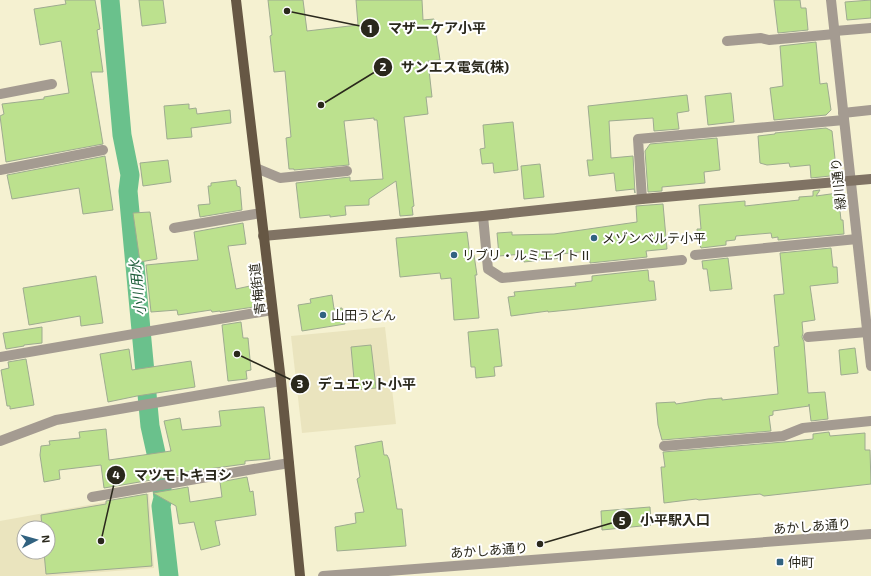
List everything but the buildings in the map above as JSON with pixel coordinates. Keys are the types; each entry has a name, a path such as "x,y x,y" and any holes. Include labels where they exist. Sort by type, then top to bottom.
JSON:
{"main road":[{"name":"青梅街道","path":"236,0 280,381 300,576"},
{"path":"263,236 871,178"}],"street":[{"name":"緑川通り","path":"831,0 843,117 869,332 871,366"},
{"path":"727,41 761,38 769,40 871,28"},
{"path":"0,94 52,84"},
{"path":"642,199 638,139 843,117 871,110"},
{"path":"0,170 104,150"},
{"path":"256,168 280,178 347,171"},
{"path":"174,228 261,213"},
{"path":"483,216 488,269 502,278 682,260"},
{"path":"695,255 858,240"},
{"path":"0,357 272,310"},
{"path":"808,337 869,332"},
{"path":"0,441 56,420 280,381"},
{"path":"664,446 783,436 803,428 871,421"},
{"path":"92,497 289,463"},
{"name":"あかしあ通り","path":"323,576 871,534"}],"shaded area":[{"path":"385,327 396,424 302,433 291,336"},
{"path":"149,494 154,568 50,576 0,576 0,521"}],"waterway":[{"name":"小川用水","path":"110,0 122,135 130,175 128,191 150,426 160,471 163,498 161,506 169,576"}],"place":[{"name":"マザーケア小平","path":"287,11"},
{"name":"サンエス電気(株)","path":"321,105"},
{"name":"メゾンベルテ小平","path":"594,238"},
{"name":"リブリ・ルミエイトⅡ","path":"454,255"},
{"name":"山田うどん","path":"323,315"},
{"name":"デュエット小平","path":"237,354"},
{"name":"マツモトキヨシ","path":"101,541"},
{"name":"小平駅入口","path":"540,544"},
{"name":"仲町","path":"780,562"}]}
